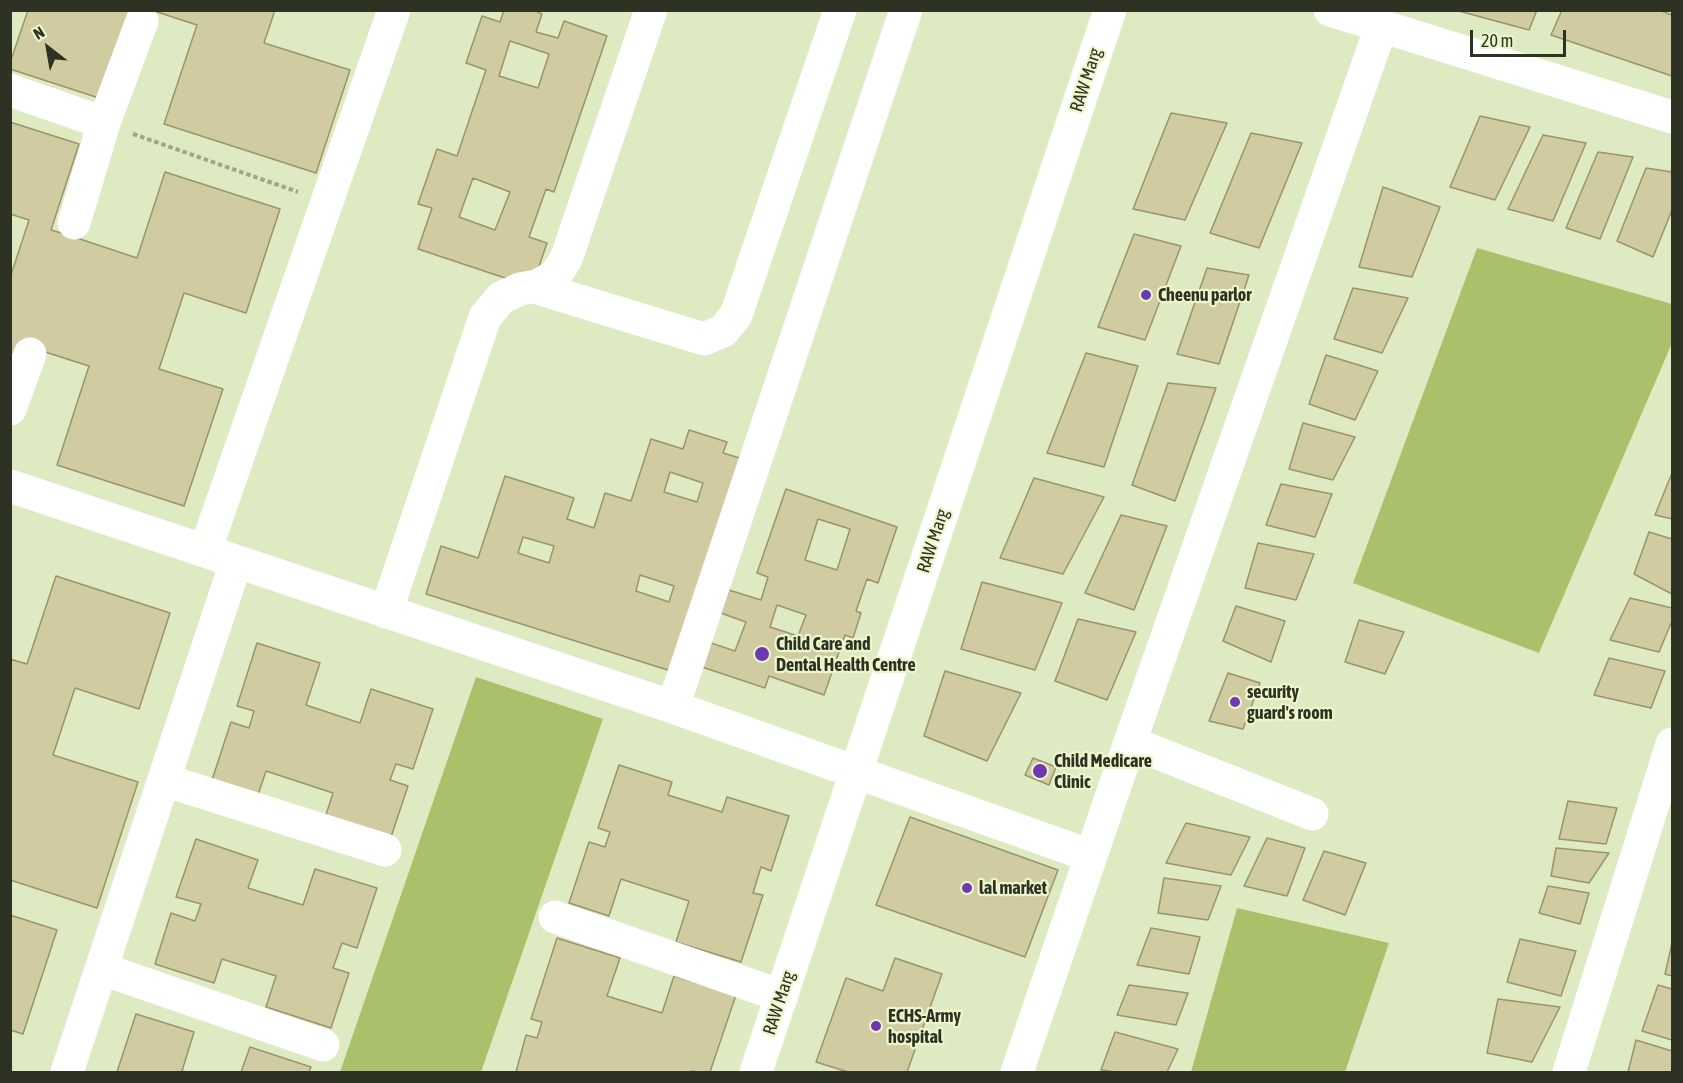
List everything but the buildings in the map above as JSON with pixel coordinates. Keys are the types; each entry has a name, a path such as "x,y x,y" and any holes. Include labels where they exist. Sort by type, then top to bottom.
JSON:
{"street":[{"path":"205,551 394,10"},
{"path":"386,612 485,317 501,298 520,289 534,287 555,276 566,259 651,10"},
{"path":"534,287 704,339 723,331 736,315 840,10"},
{"path":"673,707 906,10"},
{"name":"RAW Marg","path":"756,1072 1110,10"},
{"path":"1330,10 1672,117"},
{"path":"74,223 104,123 142,21"},
{"path":"1017,1072 1130,742 1381,27"},
{"path":"10,90 104,123"},
{"path":"10,409 30,354"},
{"path":"10,486 673,707 1091,856"},
{"path":"68,1072 236,562"},
{"path":"1130,742 1312,813"},
{"path":"1569,1072 1672,744"},
{"path":"164,780 385,850"},
{"path":"555,917 782,996"},
{"path":"102,969 323,1045"}],"path":[{"path":"104,123 327,202"}],"green space":[{"path":"1477,248 1672,304 1672,343 1539,653 1353,583"},
{"path":"476,677 603,719 481,1072 340,1072"},
{"path":"1237,908 1389,943 1345,1072 1191,1072"}],"place":[{"name":"Cheenu parlor","path":"1146,295"},
{"name":"Child Care and Dental Health Centre","path":"762,654"},
{"name":"security guard's room","path":"1235,702"},
{"name":"Child Medicare Clinic","path":"1040,771"},
{"name":"lal market","path":"967,888"},
{"name":"ECHS-Army hospital","path":"876,1026"}]}
